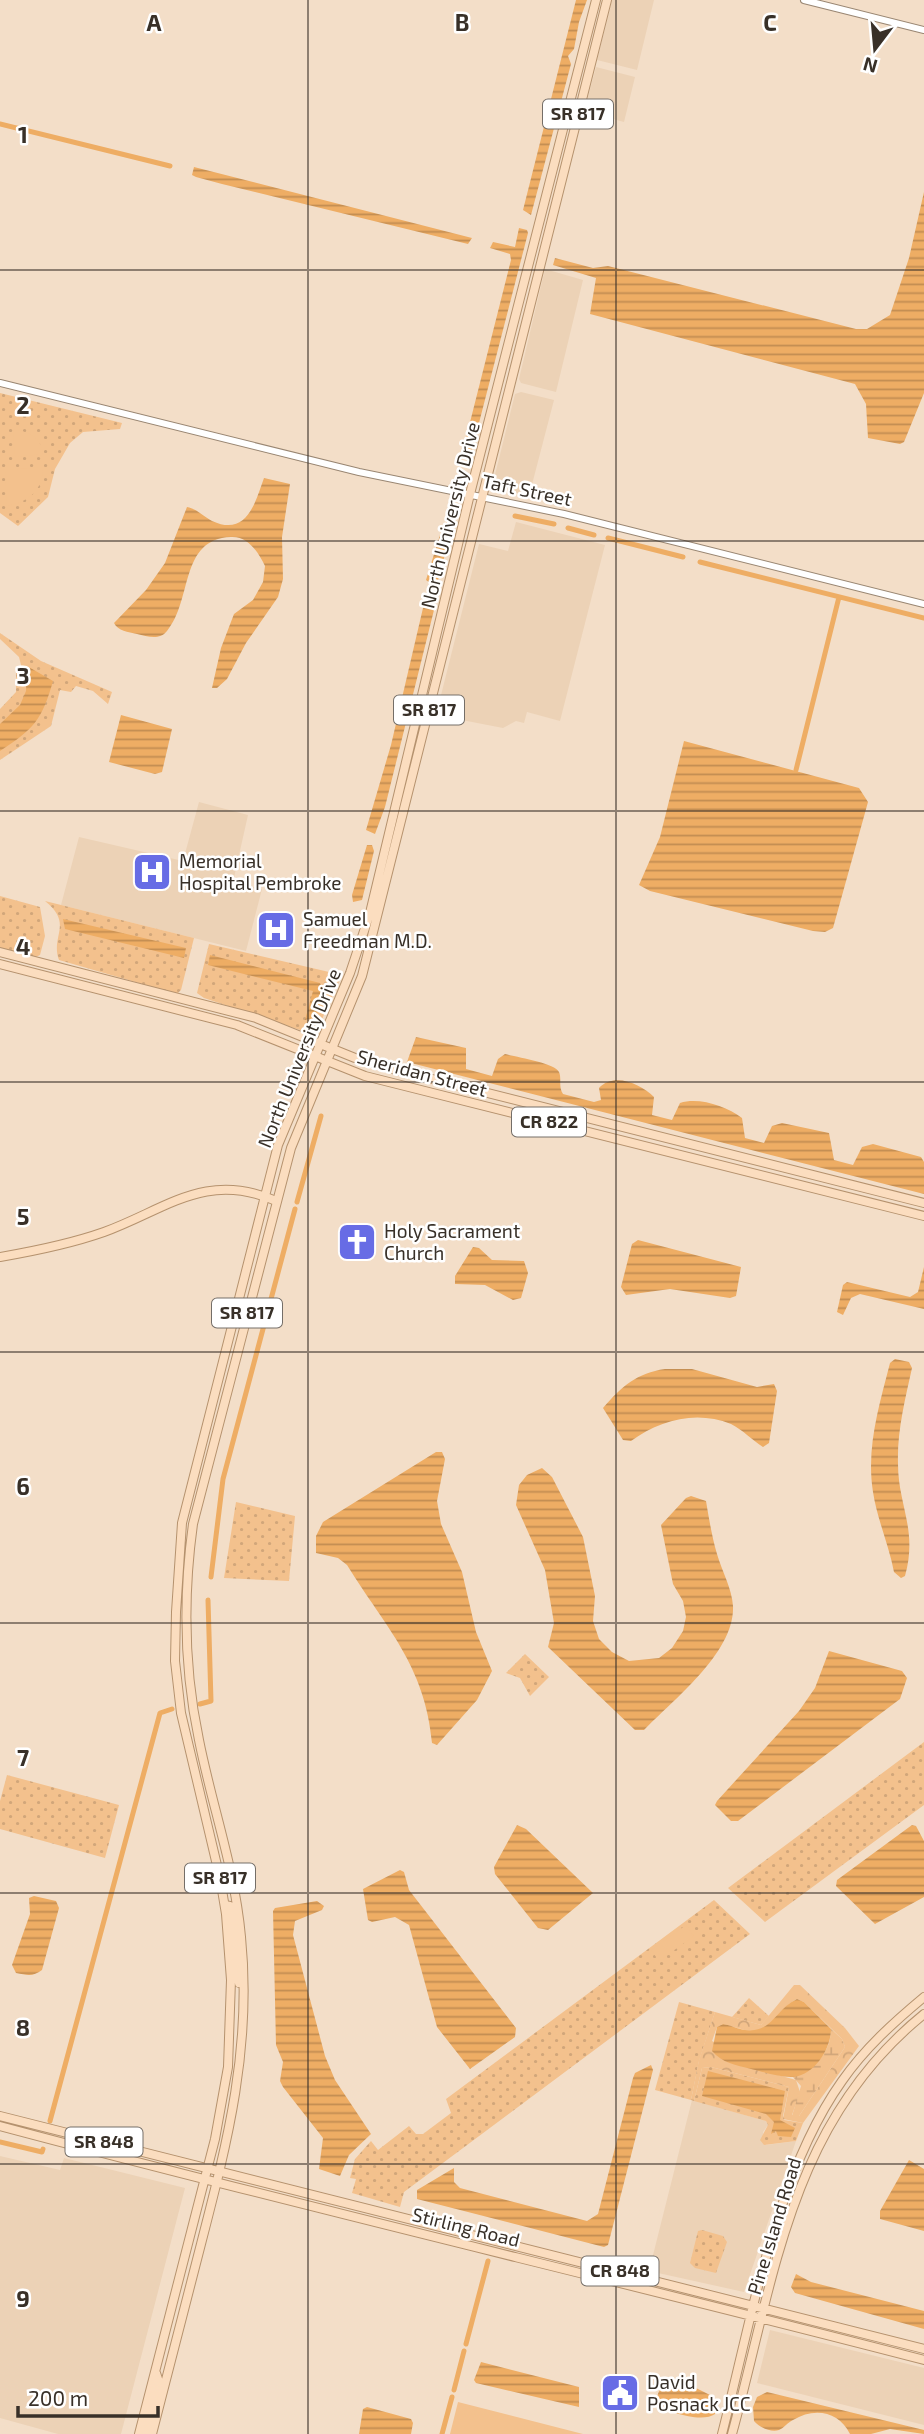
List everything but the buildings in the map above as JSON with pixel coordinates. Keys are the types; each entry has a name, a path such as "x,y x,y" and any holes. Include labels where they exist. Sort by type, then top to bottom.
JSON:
{"main road":[{"name":"North University Drive","path":"205,2180 223,2105 230,2038 231,1980 225,1905 181,1713 175,1661 176,1594 188,1494 282,1134 350,973 370,913 470,494 596,0"},
{"name":"North University Drive","path":"221,2171 237,2093 244,2003 241,1937 232,1871 199,1742 187,1658 190,1552 199,1495 276,1201 300,1122 362,976 607,0"},
{"name":"Sheridan Street","path":"0,952 256,1018 333,1049 397,1070 924,1203"},
{"name":"Sheridan Street","path":"0,964 237,1026 327,1062 398,1085 924,1216"},
{"path":"0,1258 78,1241 108,1231 183,1195 227,1191 264,1196 276,1201"},
{"path":"220,1412 217,1400 229,1355 228,1335"},
{"path":"225,1905 230,1906 232,1912 244,2003"},
{"name":"Pine Island Road","path":"722,2434 788,2185 817,2123 856,2062 924,1997"},
{"name":"Pine Island Road","path":"732,2434 799,2188 826,2129 882,2053 924,2014"},
{"name":"Stirling Road","path":"0,2116 924,2349"},
{"path":"19,2131 33,2124"},
{"name":"Stirling Road","path":"0,2126 924,2360"},
{"name":"SR 817","path":"152,2434 221,2171"},
{"name":"SR 817","path":"139,2434 205,2180"},
{"path":"613,2280 615,2270"},
{"path":"145,2434 159,2382 155,2370"}],"street":[{"path":"804,0 924,30"},
{"name":"Taft Street","path":"0,383 328,465 564,514 924,604"}],"shaded area":[{"path":"576,0 587,0 574,49 568,56 571,64 531,215 523,210"},
{"path":"612,0 654,0 637,70 597,60"},
{"path":"596,67 635,77 624,122 584,111"},
{"path":"194,167 472,238 468,244 222,184 192,175"},
{"path":"924,192 924,393 904,442 900,444 868,438 866,404 855,384 590,314 596,278 553,265 555,258 593,268 608,266 856,329 867,329 890,315 909,258"},
{"path":"519,228 527,230 528,233 472,450 469,451 464,446 511,260 510,254 490,248 493,242 515,247"},
{"path":"545,269 583,280 556,392 521,383 519,379"},
{"path":"521,392 554,400 529,496 496,488 493,483 515,394"},
{"path":"264,478 290,484 282,537 283,579 278,597 246,643 227,679 217,688 212,688 221,648 234,614 253,600 263,582 265,566 256,550 247,542 231,537 214,540 203,548 189,573 175,618 164,634 153,637 130,633 114,623 146,590 165,563 187,507 212,521 234,525 248,515"},
{"path":"451,502 458,506 437,584 433,585 426,580 440,535 444,532"},
{"path":"516,522 605,545 560,721 527,712 524,723 516,721 503,728 436,715 479,544 508,551"},
{"path":"428,604 434,610 385,807 375,834 366,830 391,745 423,608"},
{"path":"27,666 53,681 49,694 40,714 29,729 0,751 0,724 20,705 26,691"},
{"path":"121,715 172,729 162,772 155,774 109,762"},
{"path":"684,741 859,788 868,802 833,928 825,932 813,931 650,891 639,885 660,837"},
{"name":"Memorial Hospital Pembroke","path":"199,802 248,815 233,882 262,889 246,951 61,905 79,837 183,861"},
{"path":"367,845 372,845 374,851 362,900 353,902 352,895"},
{"path":"63,919 186,948 184,958 65,929"},
{"path":"210,955 320,983 324,992 316,1017 305,1020 313,991 208,965"},
{"path":"416,1037 466,1048 466,1069 492,1076 498,1059 505,1054 550,1066 559,1072 563,1094 594,1102 601,1100 599,1088 605,1083 620,1080 635,1084 654,1097 652,1115 672,1120 680,1103 695,1101 712,1104 742,1118 745,1138 764,1143 772,1126 782,1123 829,1133 834,1160 853,1165 862,1147 873,1144 921,1157 924,1162 924,1194 407,1062"},
{"path":"638,1240 741,1267 736,1296 730,1298 670,1289 626,1295 621,1287 632,1244"},
{"path":"473,1247 479,1248 492,1260 524,1261 528,1273 521,1298 513,1300 485,1285 455,1284 455,1276"},
{"path":"924,1267 924,1309 860,1294 851,1298 843,1315 837,1312 843,1285 847,1282 910,1297 918,1292"},
{"path":"895,1359 909,1362 912,1368 898,1452 899,1479 909,1545 905,1576 901,1578 894,1572 875,1502 871,1476 872,1443 878,1411 890,1363"},
{"path":"665,1369 692,1369 757,1387 774,1384 777,1391 769,1443 763,1447 731,1424 705,1418 679,1419 654,1428 631,1441 623,1440 603,1408 631,1382 646,1374"},
{"path":"436,1452 442,1452 445,1459 437,1501 441,1524 462,1572 476,1632 492,1671 477,1700 437,1745 432,1743 421,1691 402,1648 347,1565 338,1558 316,1553 316,1536 323,1522"},
{"path":"542,1468 552,1477 583,1537 595,1596 593,1621 599,1639 612,1652 629,1661 659,1658 672,1648 683,1631 686,1617 683,1601 673,1584 661,1525 686,1498 691,1496 706,1501 715,1548 732,1600 731,1623 714,1657 701,1674 644,1730 635,1730 548,1647 554,1623 545,1570 516,1505 519,1485 527,1475"},
{"path":"829,1651 902,1671 907,1678 900,1699 738,1821 731,1821 715,1805 717,1801 799,1711 815,1688"},
{"path":"517,1825 526,1829 593,1893 548,1930 538,1928 495,1874 494,1867"},
{"path":"912,1825 916,1826 924,1841 924,1897 875,1924 836,1886 837,1880"},
{"path":"400,1870 404,1872 409,1890 516,2028 515,2037 470,2069 437,2027 409,1925 395,1917 372,1922 368,1920 363,1889"},
{"path":"34,1896 56,1901 59,1908 42,1970 27,1975 16,1973 12,1965 30,1914 29,1898"},
{"path":"317,1901 324,1906 322,1910 295,1921 293,1935 325,2056 335,2080 371,2134 349,2155 340,2176 319,2169 323,2138 283,2087 280,2081 283,2062 276,2045 273,1911 275,1908"},
{"path":"797,1999 804,2002 831,2029 825,2052 809,2071 794,2077 778,2076 730,2063 712,2051 717,2027 723,2024 745,2030 762,2028"},
{"path":"651,2065 653,2070 608,2245 604,2247 417,2199 417,2190 454,2168 454,2182 460,2188 587,2221 598,2214 635,2073"},
{"path":"708,2071 785,2091 780,2120 795,2128 791,2137 778,2136 776,2131 771,2134 774,2122 766,2114 702,2096"},
{"path":"692,2100 766,2121 768,2125 763,2132 766,2145 796,2141 744,2292 649,2271"},
{"path":"0,2156 60,2170 64,2158 185,2188 121,2434 58,2434 0,2418"},
{"path":"909,2160 924,2169 924,2231 880,2219 880,2211"},
{"path":"796,2274 811,2282 924,2311 924,2329 795,2293 791,2287"},
{"path":"770,2330 924,2368 924,2425 757,2383"},
{"path":"481,2362 579,2387 579,2407 476,2383 474,2380"},
{"path":"668,2384 692,2386 714,2397 715,2414 709,2417 694,2417 662,2407 657,2403 658,2393"},
{"path":"767,2392 924,2430 924,2434 890,2429 871,2434 850,2434 833,2416 817,2413 801,2416 779,2430 769,2430 754,2421 753,2407 757,2397"},
{"path":"367,2407 411,2419 411,2434 359,2434 363,2409"}],"green space":[{"path":"0,393 122,423 120,429 83,432 70,443 55,469 48,497 18,526 0,513"},
{"path":"13,429 37,439 43,454 15,457"},
{"path":"43,467 40,482 33,494 7,506 5,470"},
{"path":"0,633 41,661 112,692 108,704 93,691 76,686 71,692 60,690 51,726 0,760 0,709 16,692 16,673 23,673 19,657 0,639"},
{"path":"0,896 40,907 45,936 40,955 36,957 0,948"},
{"path":"45,901 194,938 181,990 177,994 59,960 57,944 60,923 54,909"},
{"path":"209,944 342,975 318,1028 309,1033 204,998 197,993"},
{"path":"236,1502 295,1516 289,1581 224,1578"},
{"path":"525,1654 549,1677 530,1696 520,1678 506,1673"},
{"path":"924,1742 924,1805 765,1922 728,1888"},
{"path":"7,1775 119,1805 105,1858 0,1829 0,1801"},
{"path":"714,1900 750,1934 404,2192 400,2207 352,2193 356,2179 350,2178 355,2159 371,2141 378,2150 409,2126 416,2134 423,2134 451,2113 446,2099"},
{"path":"686,1925 694,1936 659,1961 651,1950"},
{"path":"794,1985 800,1985 845,2028 859,2046 803,2123 783,2119 789,2087 711,2067 702,2068 694,2101 691,2100 699,2060 715,2012 761,2025","holes":["797,1999 804,2002 842,2039 845,2047 799,2116 792,2115 800,2092 796,2080 778,2075 712,2041 717,2027 723,2024 751,2031 759,2030 765,2028"]},
{"path":"749,1998 769,2016 761,2025 732,2017"},
{"path":"679,2002 715,2012 699,2061 691,2100 655,2090"},
{"path":"831,2029 842,2039 845,2047 799,2116 792,2116 801,2086 793,2077 808,2070 825,2053"},
{"path":"711,2067 789,2087 783,2116 784,2120 803,2123 796,2141 764,2145 760,2140 768,2125 766,2121 694,2101 702,2068"},
{"path":"698,2231 723,2236 727,2242 716,2273 695,2268 690,2263"},
{"path":"458,2402 583,2434 450,2434"}],"waterway":[{"path":"0,124 170,166"},
{"path":"515,516 554,524"},
{"path":"568,528 594,535"},
{"path":"608,538 683,557"},
{"path":"700,562 924,618"},
{"path":"796,770 839,597"},
{"path":"297,1202 321,1116"},
{"path":"211,1577 223,1479 295,1209"},
{"path":"200,1704 211,1701 208,1600"},
{"path":"50,2121 160,1713 172,1709"},
{"path":"0,2142 42,2152 43,2149"},
{"path":"466,2344 488,2261"},
{"path":"454,2390 464,2351"},
{"path":"442,2434 452,2397"}],"place":[{"name":"Memorial Hospital Pembroke","path":"152,872"},
{"name":"Samuel Freedman M.D.","path":"276,930"},
{"name":"Holy Sacrament Church","path":"357,1242"},
{"name":"David Posnack JCC","path":"620,2393"}]}
